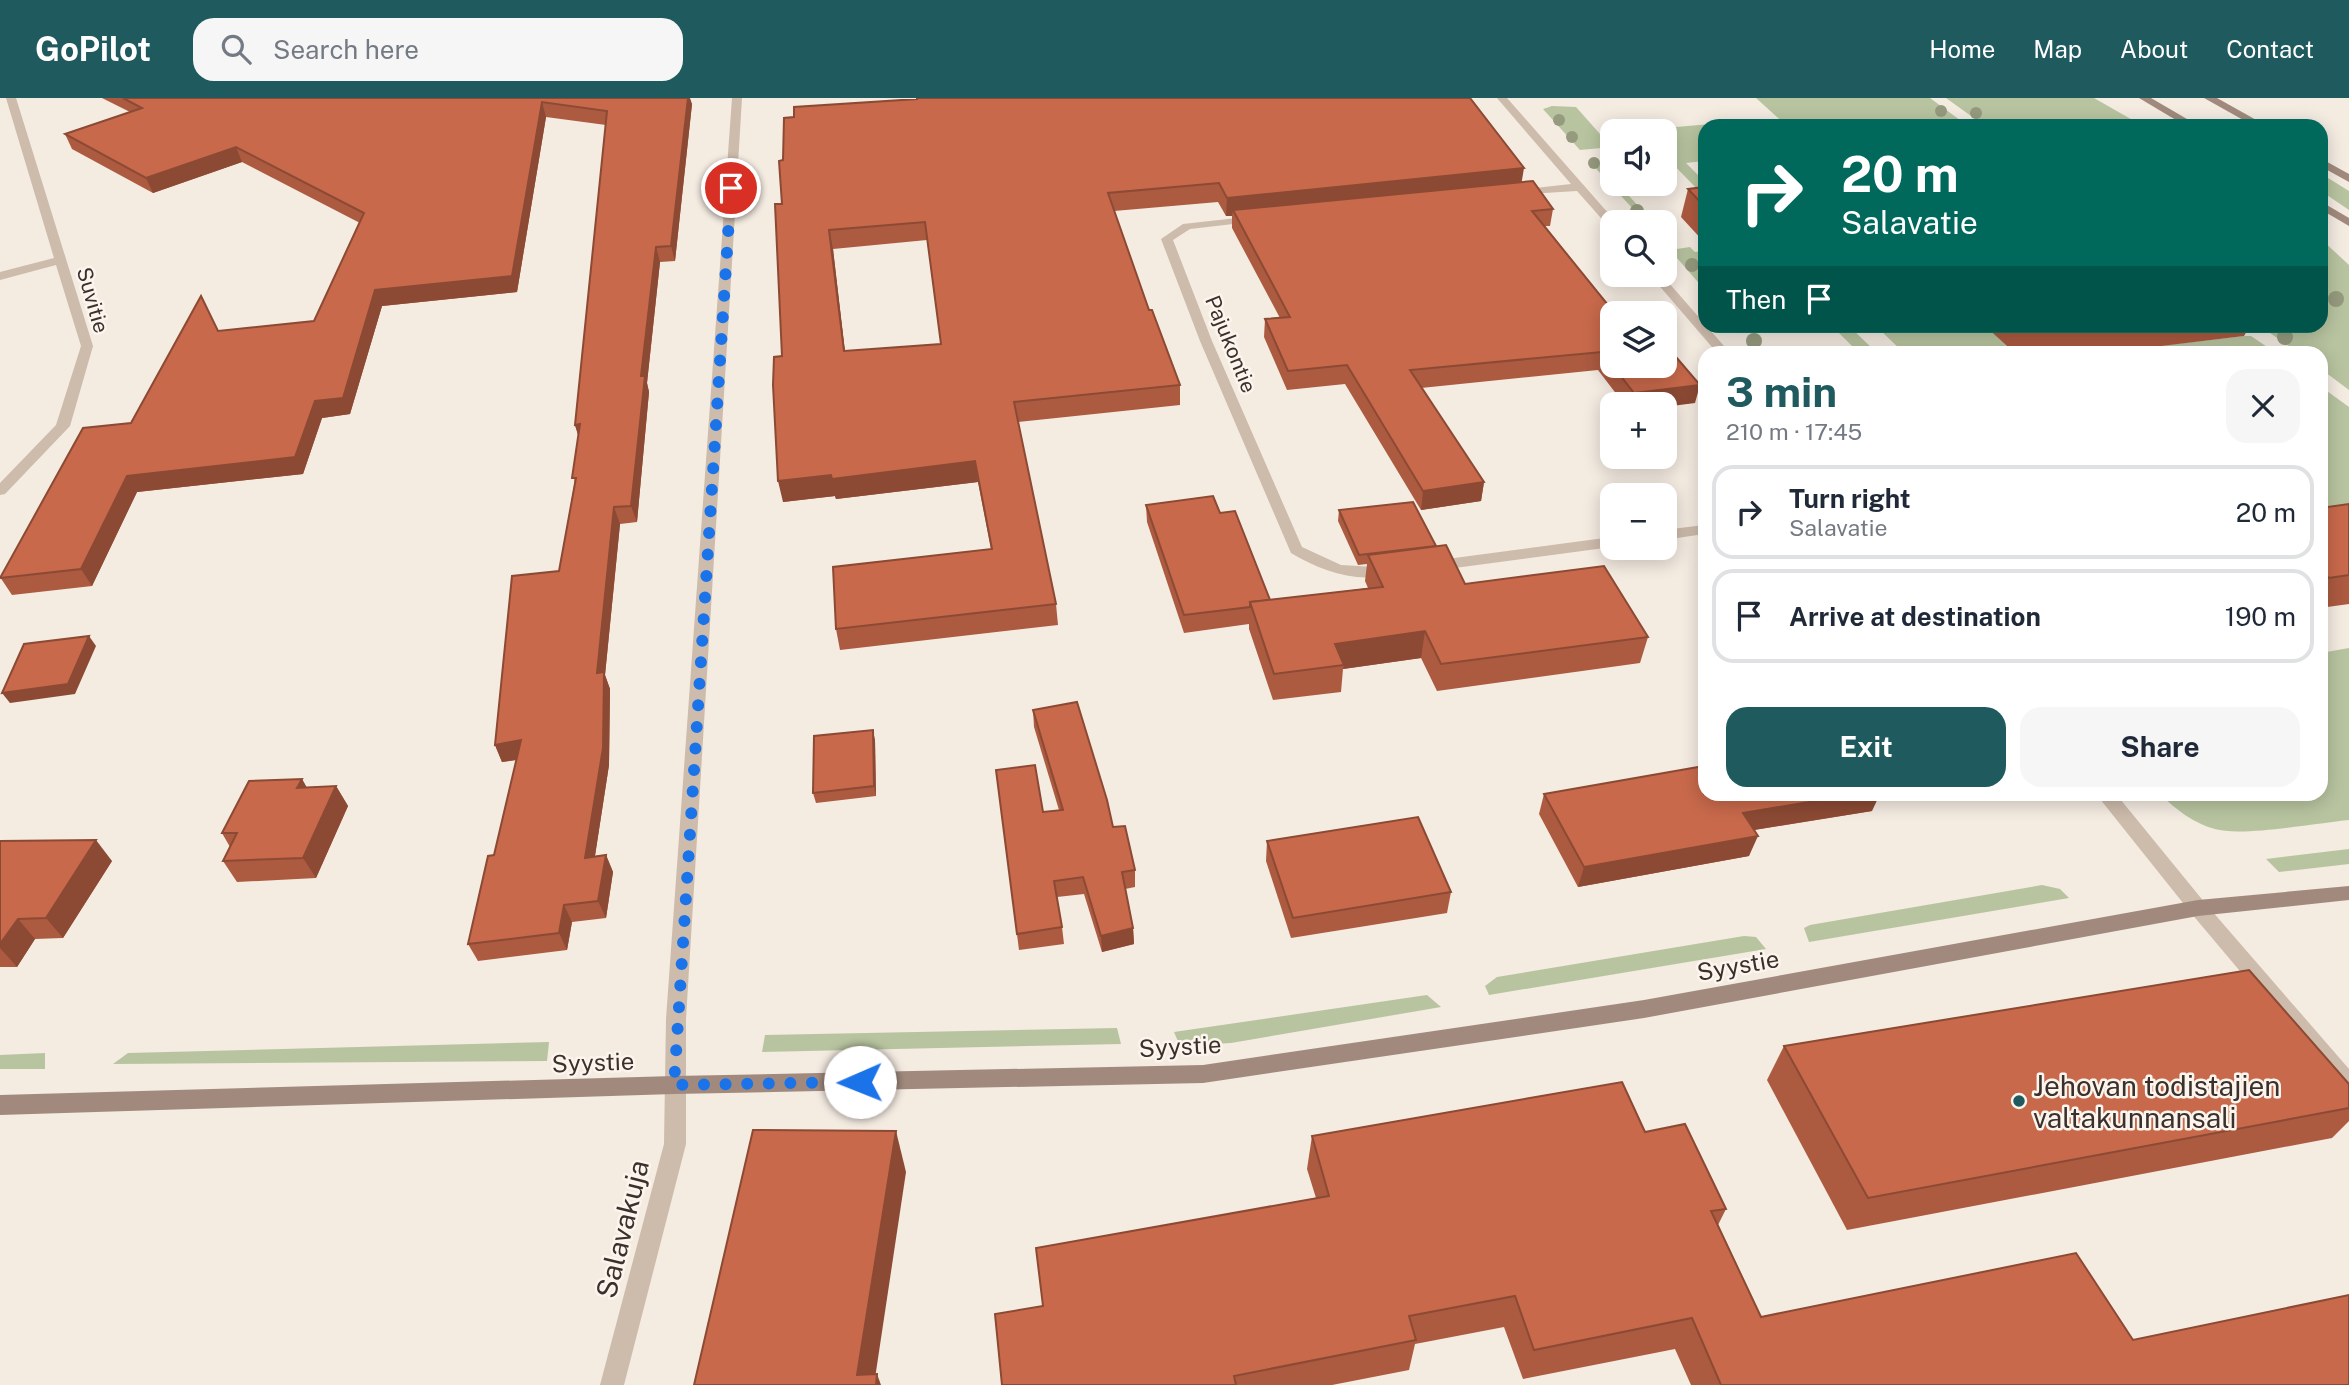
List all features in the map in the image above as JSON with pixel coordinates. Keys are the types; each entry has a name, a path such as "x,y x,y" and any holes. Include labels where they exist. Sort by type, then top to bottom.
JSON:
{"street":[{"name":"Salavakuja","path":"612,1385 675,1144 674,1085 737,98"},
{"path":"1502,98 1600,211"},
{"path":"2144,98 2182,119"},
{"path":"2209,98 2249,119"},
{"name":"Suvitie","path":"0,491 63,426 87,346 62,260 8,102"},
{"path":"2328,166 2349,179"},
{"path":"1504,194 1579,187"},
{"path":"2328,209 2349,223"},
{"name":"Pajukontie","path":"1268,218 1187,226 1167,239 1206,341 1296,550 1322,566 1363,574 1600,544"},
{"path":"0,276 62,260"},
{"path":"1666,287 1698,323"},
{"path":"1677,533 1698,531"},
{"path":"2111,801 2198,908 2349,1084"},
{"name":"Syystie","path":"0,1105 674,1085 1203,1074 1644,1009 2198,908 2349,893"}],"green space":[{"path":"1756,98 1930,98 1958,119 1779,119"},
{"path":"1946,98 2094,98 2131,119 1975,119"},
{"path":"1552,106 1576,107 1600,134 1600,148 1580,150 1543,109"},
{"path":"1698,125 1698,162 1686,163 1698,175 1698,190 1677,168 1677,127"},
{"path":"1589,161 1600,164 1600,173"},
{"path":"2328,178 2349,191 2349,210 2328,196"},
{"path":"1621,196 1629,196 1642,210 1634,210"},
{"path":"2328,246 2349,265 2349,390 2328,374 2328,346 2289,346 2270,333 2328,333"},
{"path":"1690,247 1698,252 1698,282 1677,258 1677,249"},
{"path":"1839,333 1856,333 1870,346 1852,346"},
{"path":"1883,333 1993,333 2008,346 1897,346"},
{"path":"2251,336 2266,346 2156,346"},
{"path":"2328,392 2349,407 2349,512 2328,514"},
{"path":"2349,648 2349,820 2227,831 2193,820 2168,801 2328,801 2328,652"},
{"path":"2349,849 2349,864 2279,872 2266,859"},
{"path":"2042,885 2060,889 2069,898 1809,942 1804,928 1810,925"},
{"path":"1744,936 1756,937 1766,949 1489,995 1485,986 1497,977"},
{"path":"1427,995 1441,1007 1231,1043 1180,1046 1174,1032"},
{"path":"1117,1028 1121,1044 762,1052 765,1035"},
{"path":"549,1042 547,1061 113,1064 128,1053"},
{"path":"45,1053 45,1069 0,1069 0,1055"}],"building":[{"path":"123,98 688,98 671,246 656,247 641,376 645,376 631,506 614,507 597,673 604,672 603,748 585,858 606,855 598,901 564,905 559,933 468,944 488,856 494,855 521,740 495,745 512,576 559,571 576,478 572,478 580,424 575,425 607,111 542,102 512,276 375,290 343,398 315,401 295,457 127,476 81,569 0,578 83,428 131,423 201,296 218,331 314,321 364,213 236,147 146,178 65,134 142,108"},
{"path":"1470,98 1524,168 1227,198 1219,183 1108,193 1149,310 1152,310 1180,385 1014,402 1056,604 836,629 833,567 992,549 975,461 832,479 831,475 778,481 773,385 774,357 782,356 775,204 782,204 779,161 783,160 784,118 794,117 794,107 917,99","holes":["925,222 941,344 844,351 829,230"]},
{"path":"1533,181 1553,209 1532,211 1605,301 1600,301 1600,352 1410,370 1484,482 1423,491 1347,365 1288,371 1265,319 1290,317 1233,210"},
{"path":"1698,188 1698,200 1688,189"},
{"path":"1677,358 1698,383 1698,385 1633,392 1622,378 1677,378"},
{"path":"1213,496 1220,513 1235,511 1270,600 1250,602 1250,607 1184,615 1146,505"},
{"path":"1413,502 1436,546 1359,555 1339,510"},
{"path":"2349,504 2349,575 2328,577 2328,507"},
{"path":"1446,545 1465,584 1604,566 1648,637 1441,664 1425,631 1335,644 1344,665 1274,674 1250,602 1383,587 1368,555"},
{"path":"89,636 68,684 2,693 24,644"},
{"path":"1077,702 1113,827 1125,826 1135,870 1122,872 1133,928 1101,936 1083,877 1054,881 1062,927 1017,934 996,770 1035,765 1043,812 1063,810 1033,710"},
{"path":"873,730 874,786 813,793 814,736"},
{"path":"1698,767 1698,801 1815,801 1743,813 1758,836 1584,867 1544,794"},
{"path":"302,779 297,788 336,786 303,858 223,861 237,833 222,833 249,781"},
{"path":"1418,817 1451,892 1293,918 1267,841"},
{"path":"96,840 46,918 18,919 0,944 0,841"},
{"path":"2249,970 2349,1084 2349,1108 1868,1198 1784,1046"},
{"path":"1622,1082 1645,1132 1685,1124 1726,1209 1711,1211 1761,1317 2076,1253 2133,1340 2349,1295 2349,1385 1721,1385 1692,1318 1534,1350 1515,1296 1409,1316 1416,1340 1234,1376 1236,1385 1002,1385 995,1314 1043,1306 1036,1248 1329,1196 1312,1136"},
{"path":"753,1130 896,1131 857,1375 877,1374 876,1385 694,1385"}],"place":[{"name":"Jehovan todistajien valtakunnansali","path":"2019,1101"}],"route":[{"path":"731,188 680,993 676,1019 674,1085 860,1082"}]}
